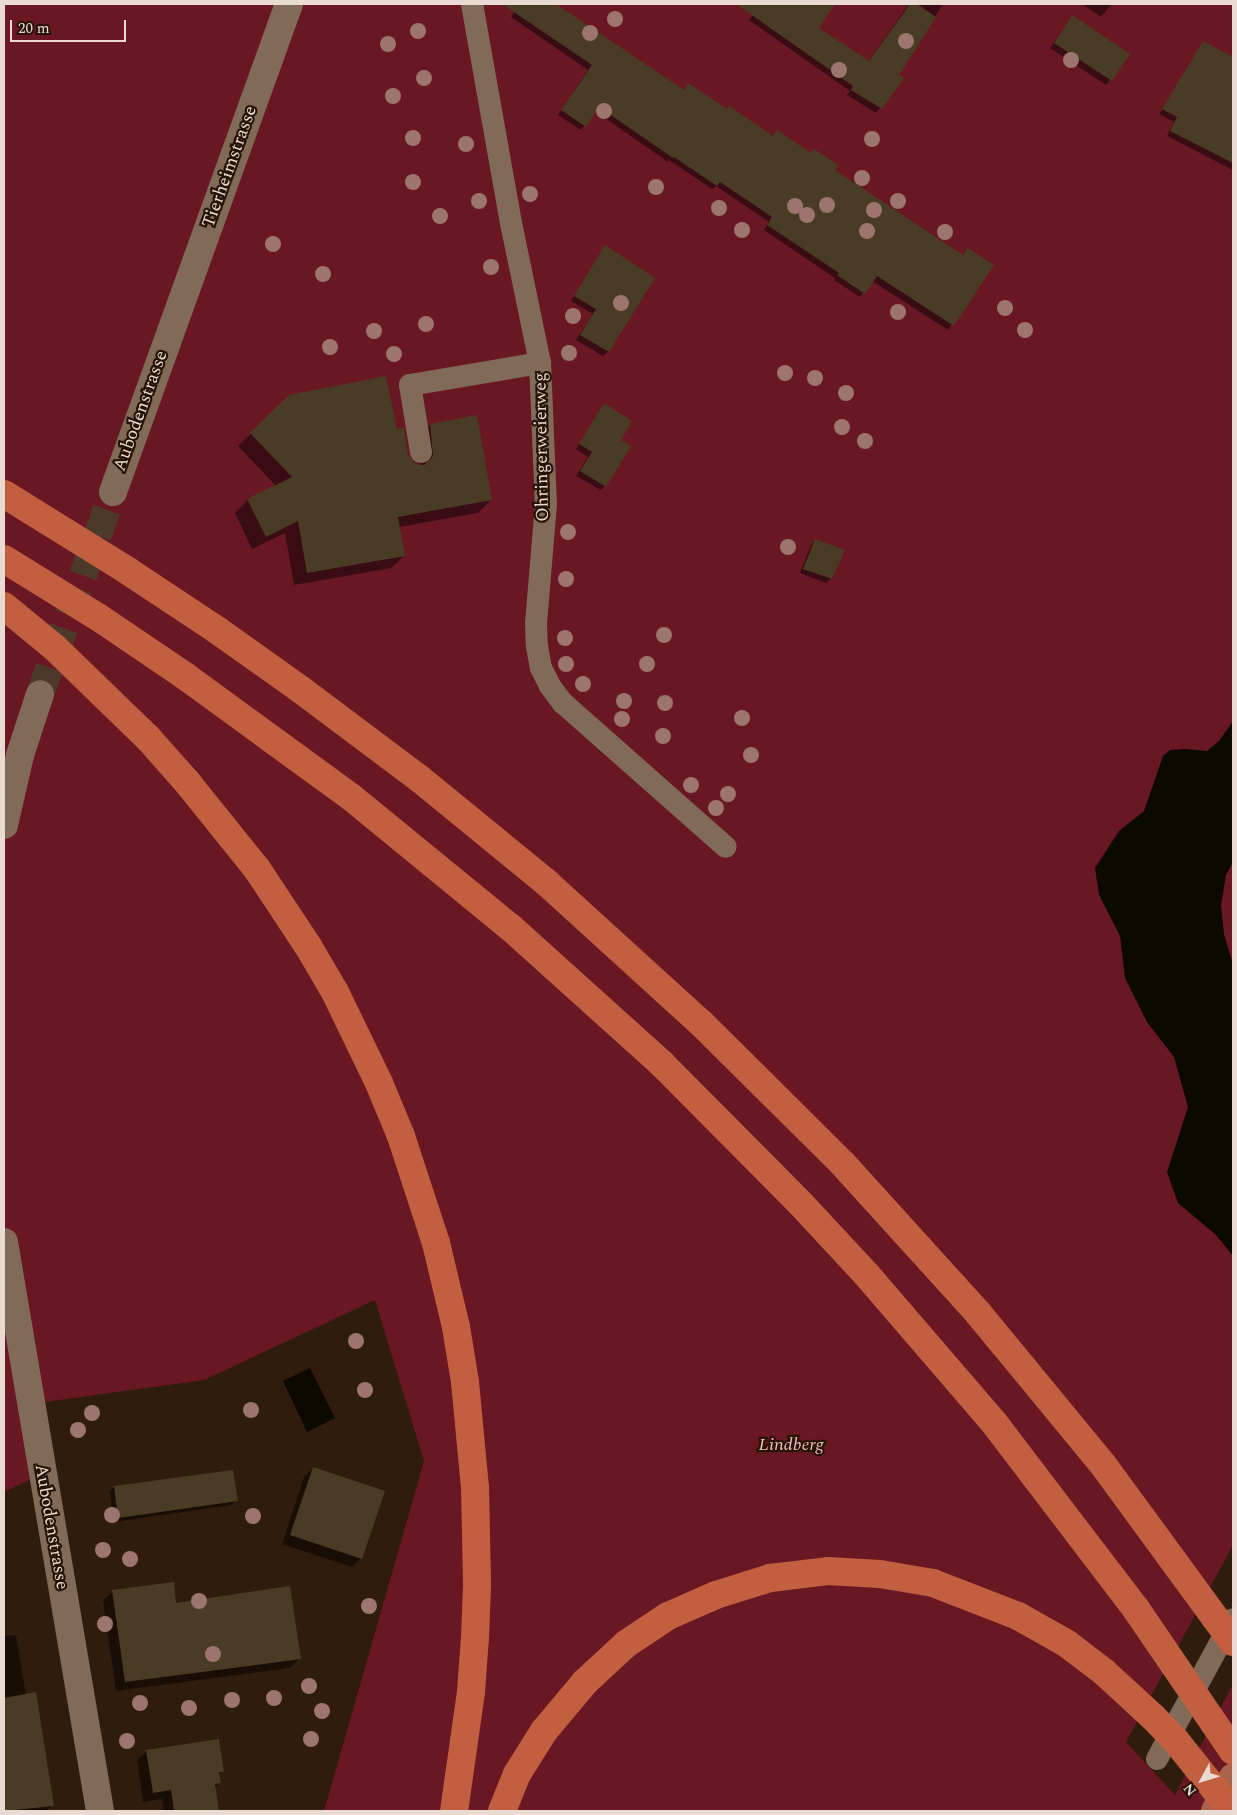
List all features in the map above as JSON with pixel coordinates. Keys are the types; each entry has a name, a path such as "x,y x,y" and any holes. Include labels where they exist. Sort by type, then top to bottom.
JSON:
{"highway":[{"path":"4,494 128,571 300,689 465,815 625,952 774,1095 910,1237 1041,1387 1167,1550 1233,1642"},
{"path":"4,559 98,617 185,676 351,797 510,927 662,1064 801,1204 933,1350 995,1424 1136,1609 1233,1751"},
{"path":"4,606 54,647 148,738 187,782 257,869 308,946 335,992 376,1076 401,1136 436,1243 456,1327 465,1382 476,1487 477,1586 475,1637 471,1692 454,1811"},
{"path":"502,1811 517,1774 544,1731 563,1706 605,1662 648,1629 689,1605 745,1584 770,1578 828,1571 907,1578 933,1583 1018,1616 1066,1643 1104,1672 1176,1741 1232,1811"}],"main road":[{"path":"1215,1811 1233,1777"}],"street":[{"name":"Tierheimstrasse","path":"170,330 289,4"},
{"name":"Aubodenstrasse","path":"113,492 170,330"},
{"path":"4,825 12,752 40,694"},
{"name":"Aubodenstrasse","path":"4,1242 100,1811"}],"lane":[{"name":"Ohringerweierweg","path":"472,4 511,223 540,363 546,504 536,622 537,646 541,668 550,686 563,703 726,847"},
{"path":"421,452 410,385 540,363"},
{"path":"1157,1758 1233,1619"},
{"path":"1188,1701 1233,1763"}],"green space":[{"name":"Lindberg","path":"4,4 1233,4 1233,1545 1126,1742 1175,1795 1233,1684 1233,1811 324,1811 424,1461 375,1300 204,1380 30,1404 42,1474 4,1492"}],"shaded area":[{"path":"1233,721 1233,862 1226,875 1221,905 1224,934 1233,964 1233,1256 1216,1235 1178,1203 1167,1172 1188,1107 1174,1057 1147,1022 1125,978 1120,936 1099,895 1095,868 1119,831 1144,811 1163,756 1170,750 1207,751 1219,741"},
{"path":"310,1368 335,1418 307,1432 283,1381"}],"building":[{"path":"502,4 556,4 684,90 688,83 727,109 729,106 773,136 777,130 811,153 814,149 838,165 835,170 963,255 968,248 994,265 954,326 877,276 865,294 837,275 839,273 767,225 772,217 720,182 717,186 599,107 586,127 561,110 592,65"},
{"path":"736,4 835,4 819,28 869,61 910,4 917,4 936,17 899,75 904,78 882,109 851,90 853,86"},
{"path":"1072,15 1130,54 1112,81 1054,43"},
{"path":"1203,41 1233,57 1233,163 1170,131 1177,117 1162,109"},
{"path":"605,245 655,278 609,352 580,335 596,309 574,296"},
{"path":"386,376 397,429 404,428 408,455 416,464 424,465 433,456 430,424 477,415 492,500 398,517 405,556 307,573 298,521 266,537 247,499 292,477 250,433 289,395"},
{"path":"604,403 632,421 621,440 631,446 606,487 580,471 592,452 579,444"},
{"path":"815,539 845,550 832,579 803,569"},
{"path":"313,1467 385,1491 362,1559 290,1535"},
{"path":"233,1470 238,1501 118,1518 114,1486"},
{"path":"174,1582 176,1603 290,1586 301,1659 125,1682 112,1590"},
{"path":"36,1692 54,1806 4,1811 4,1698"},
{"path":"219,1739 224,1772 219,1772 221,1783 215,1784 219,1811 174,1811 171,1790 153,1793 146,1750"}],"tunnel":[{"path":"40,694 113,492"}]}
